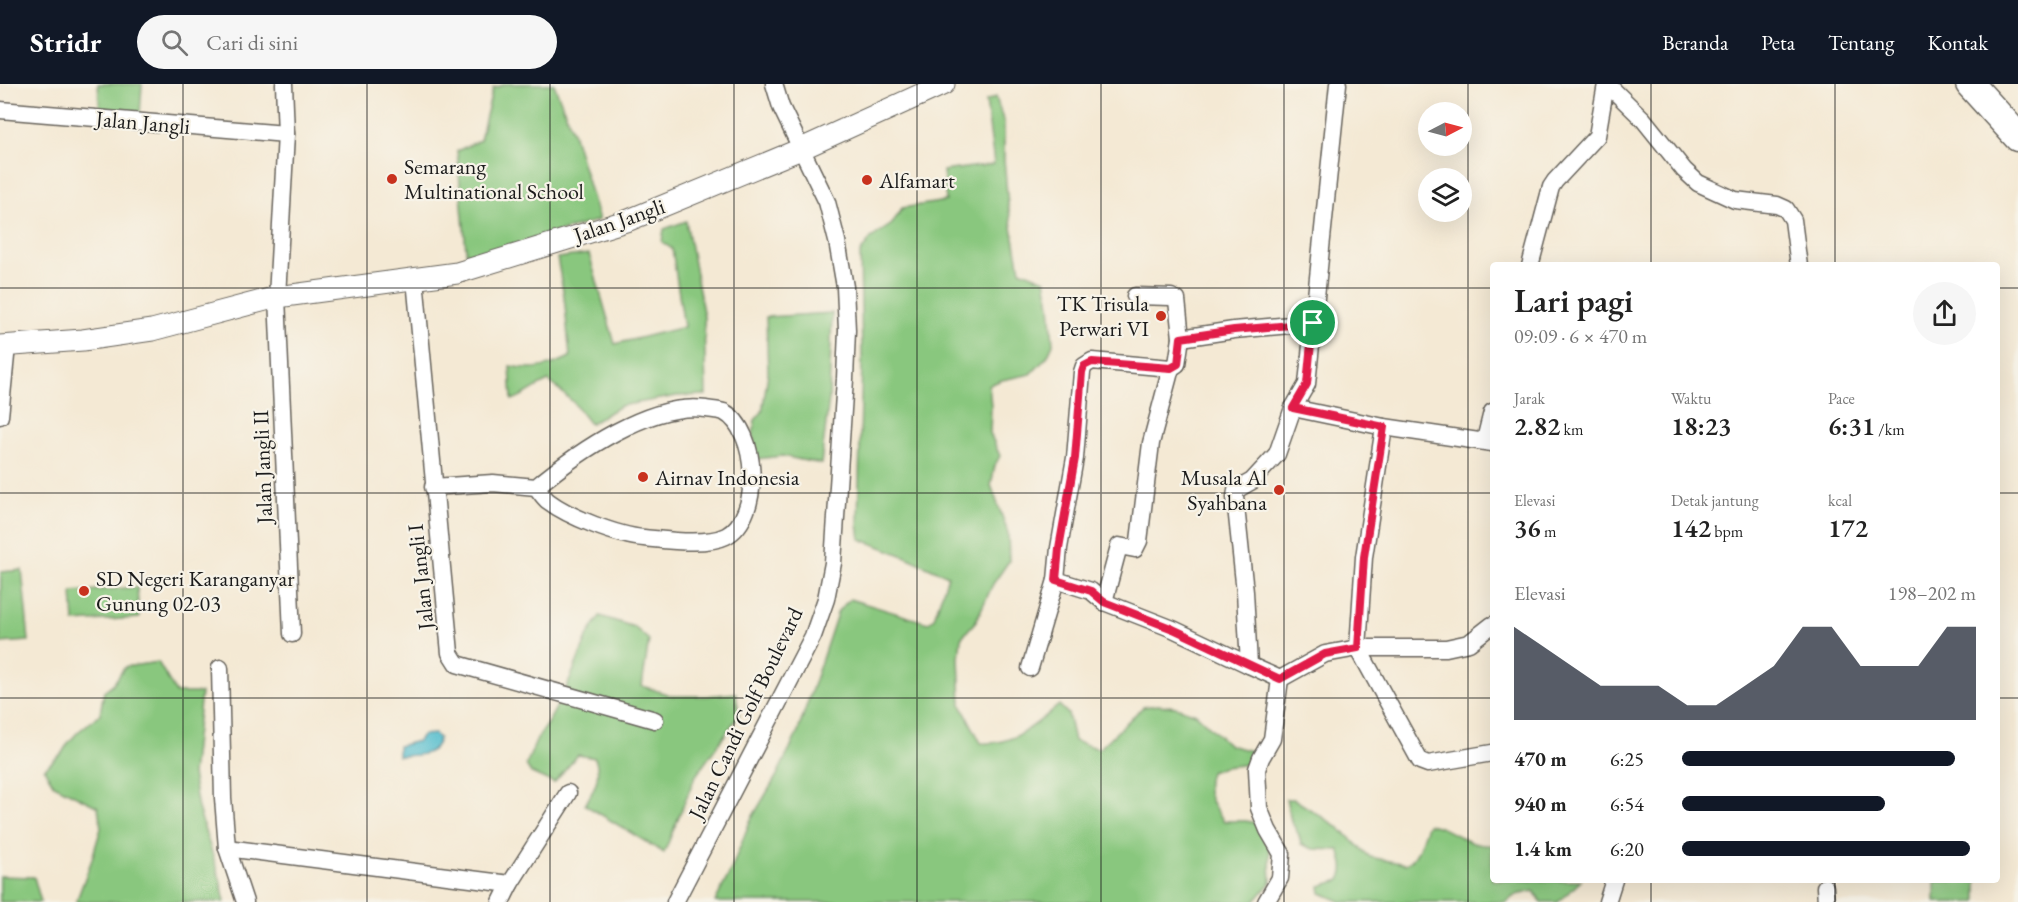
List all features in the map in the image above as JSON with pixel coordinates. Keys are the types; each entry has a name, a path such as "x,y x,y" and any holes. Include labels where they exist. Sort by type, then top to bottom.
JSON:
{"highway":[{"path":"1970,84 2018,137"}],"street":[{"path":"277,297 286,134 284,84"},
{"name":"Jalan Candi Golf Boulevard","path":"675,902 813,636 826,599 833,563 846,359 845,287 827,202 781,107 774,84"},
{"name":"Jalan Jangli","path":"3,346 83,340 152,330 277,297 457,273 628,220 801,149 944,84"},
{"path":"1249,665 1236,490 1252,481 1277,454 1293,408 1307,384 1338,84"},
{"path":"1531,262 1551,187 1597,136 1606,84"},
{"path":"1606,84 1642,119 1684,170 1698,183 1735,200 1776,205 1786,209 1793,220 1798,262"},
{"name":"Jalan Jangli","path":"0,110 286,134"},
{"name":"Jalan Jangli I","path":"415,279 450,653 457,664 655,720"},
{"path":"1030,668 1056,580 1059,548 1075,458 1084,366 1092,362 1171,368 1178,364 1181,338 1177,300 1171,297 1135,296"},
{"name":"Jalan Jangli II","path":"277,297 292,634"},
{"path":"1181,338 1234,330 1313,323"},
{"path":"0,416 3,346"},
{"path":"1104,602 1119,546 1135,549 1139,541 1151,443 1171,368"},
{"path":"434,487 493,483 536,487 547,500 584,521 632,537 685,541 709,540 726,536 742,520 750,502 753,486 749,454 734,420 723,412 700,408 682,409 644,418 563,464 536,487"},
{"path":"1293,408 1384,427 1489,441"},
{"path":"1384,427 1364,557 1358,648 1420,761 1428,764 1490,753"},
{"path":"1056,580 1091,591 1104,602 1173,629 1280,679"},
{"path":"1280,679 1325,654 1358,648 1446,648 1469,643 1490,627"},
{"path":"220,668 223,798 227,848 240,893 245,902"},
{"path":"1266,902 1280,878 1282,854 1259,808 1257,769 1272,739 1280,679"},
{"path":"501,902 568,793"},
{"path":"227,848 510,884"},
{"path":"1607,902 1613,883"}],"green space":[{"path":"98,84 142,84 140,115 100,112"},
{"path":"507,84 554,84 573,132 599,220 467,261 457,151 480,140 493,88"},
{"path":"996,97 1004,123 1008,205 1020,270 1045,280 1050,305 1053,344 1047,357 1031,374 989,385 990,433 1000,456 995,465 991,485 1008,533 1009,561 993,584 976,621 961,638 959,658 961,705 981,743 1004,741 1014,737 1059,705 1068,714 1074,741 1099,749 1143,707 1158,705 1176,707 1196,714 1229,745 1255,752 1251,764 1224,767 1210,772 1208,792 1212,804 1224,821 1246,821 1267,825 1271,882 1254,902 715,902 731,870 750,821 776,777 797,734 838,611 850,599 928,623 934,618 948,576 860,539 858,524 862,358 860,253 871,238 892,224 902,208 946,201 943,171 994,164 986,101"},
{"path":"686,221 704,317 706,395 677,396 620,406 590,424 573,402 549,381 512,400 510,366 541,367 570,357 564,296 557,258 589,254 615,344 684,327 672,249 662,242 664,229"},
{"path":"832,313 829,399 821,464 782,456 757,459 753,436 755,420 762,412 768,373 766,317"},
{"path":"22,570 29,641 0,643 1,572"},
{"path":"137,587 139,618 74,622 72,592"},
{"path":"600,616 634,627 649,640 642,686 673,696 736,693 739,715 695,777 664,853 585,805 597,777 595,758 578,755 554,783 531,773 526,765 537,739 566,689 588,635"},
{"path":"158,662 176,693 201,693 192,774 198,808 225,902 76,902 101,828 98,807 54,785 44,769 62,753 78,732 100,714 104,691 114,683 125,667"},
{"path":"1286,799 1294,799 1338,827 1370,857 1405,864 1417,853 1428,824 1475,843 1490,845 1490,883 1579,883 1558,902 1541,902 1534,891 1516,895 1506,902 1342,902 1321,893 1320,886 1340,880 1343,862 1339,850 1313,849 1301,844 1291,821"},
{"path":"0,876 34,877 41,902 0,902"},
{"path":"1935,883 1977,883 1977,902 1935,902"}],"water":[{"path":"434,734 439,738 433,749 423,754 398,756 398,746 418,741 422,735"}],"place":[{"name":"Semarang Multinational School","path":"392,179"},
{"name":"Alfamart","path":"867,180"},
{"name":"TK Trisula Perwari VI","path":"1161,316"},
{"name":"Airnav Indonesia","path":"643,477"},
{"name":"Musala Al Syahbana","path":"1279,490"},
{"name":"SD Negeri Karanganyar Gunung 02-03","path":"84,591"}],"route":[{"path":"1313,323 1306,389 1293,408 1384,427 1364,557 1358,648 1325,654 1280,679 1173,629 1104,602 1091,591 1056,580 1059,548 1075,458 1084,366 1092,362 1171,368 1178,364 1181,338 1234,330 1313,323"}]}
